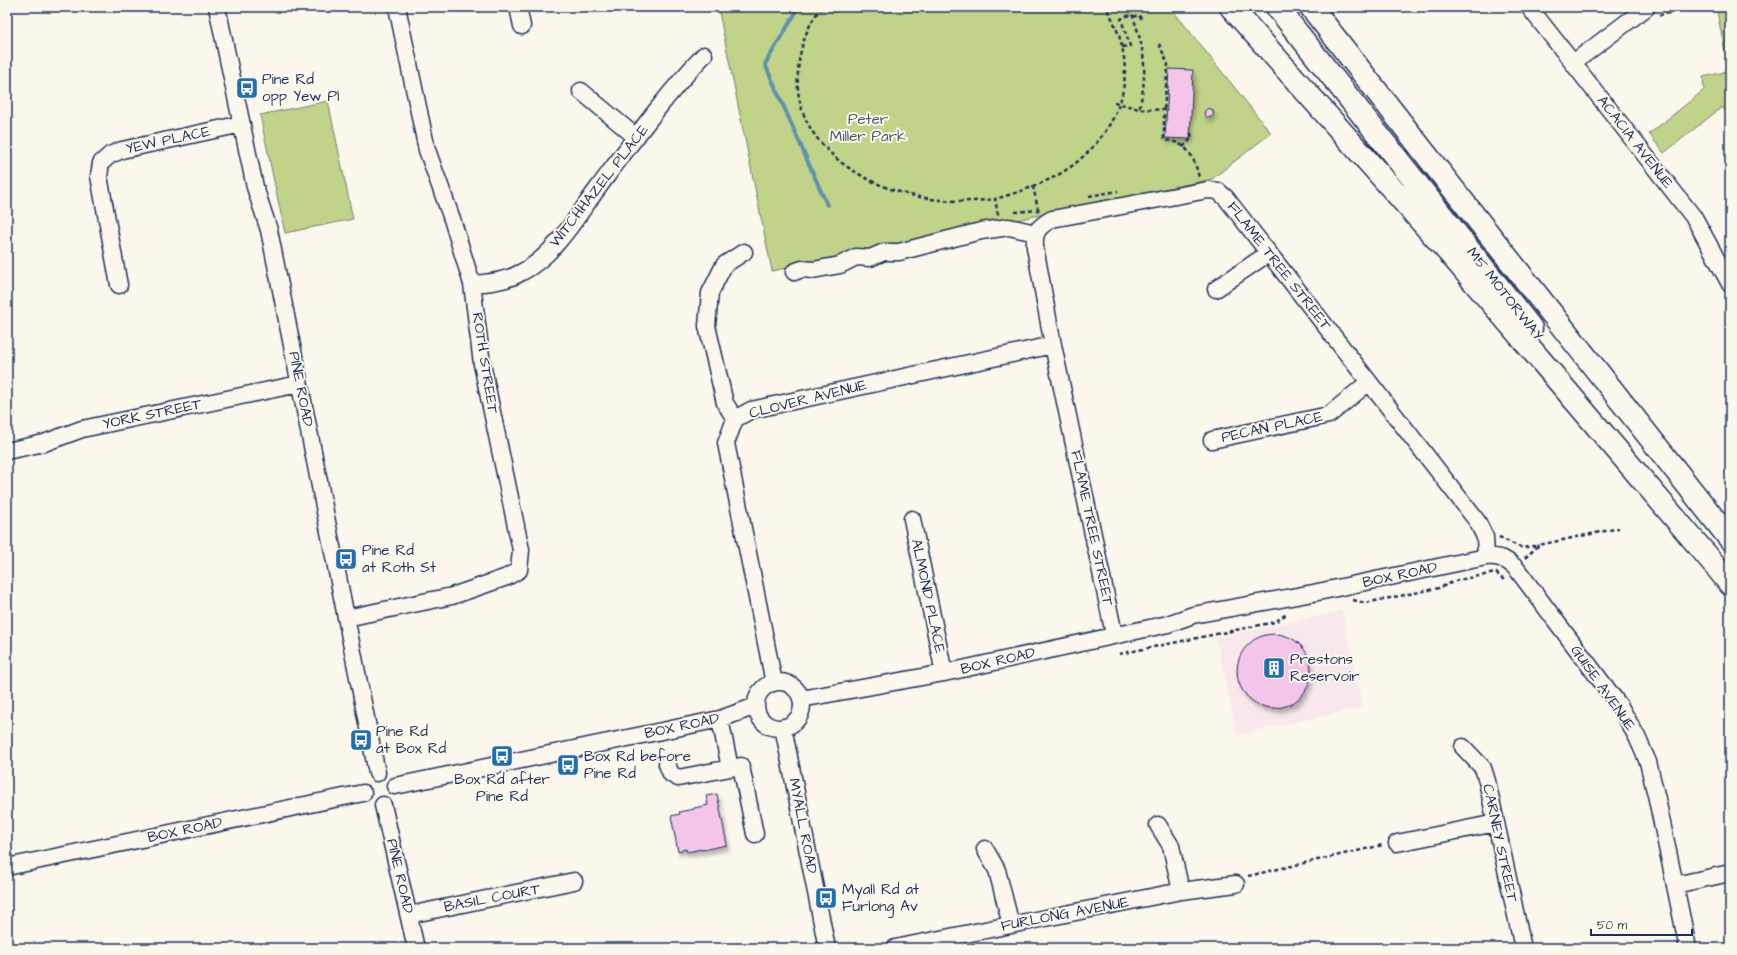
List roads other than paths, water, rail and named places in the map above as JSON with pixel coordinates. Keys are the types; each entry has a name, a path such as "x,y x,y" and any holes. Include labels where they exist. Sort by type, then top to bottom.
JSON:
{"highway":[{"path":"1226,7 1302,88"},
{"path":"1230,7 1456,261 1714,564"},
{"name":"M5 MOTORWAY","path":"1278,7 1464,241 1730,584"},
{"name":"M5 MOTORWAY","path":"1311,7 1730,539"}],"street":[{"name":"PINE ROAD","path":"217,7 258,201 268,230 377,773"},
{"name":"ROTH STREET","path":"346,618 452,596 507,577 520,570 521,550 482,364 472,284 452,219 427,150 397,7"},
{"path":"518,7 522,26"},
{"name":"ACACIA AVENUE","path":"1529,7 1695,219 1730,284"},
{"path":"1573,63 1647,7"},
{"name":"WITCHHAZEL PLACE","path":"472,284 489,283 522,272 556,244 636,137 687,73 704,55"},
{"path":"581,92 636,137"},
{"name":"YEW PLACE","path":"119,284 99,176 101,163 110,155 122,150 242,124"},
{"name":"FLAME TREE STREET","path":"1114,634 1053,345 1035,248 1034,237 1039,229 1052,219 1208,190 1218,192 1226,198 1477,521 1485,536 1486,557"},
{"path":"794,272 802,269 813,270 840,265 856,257 870,258 884,252 899,252 982,231 1009,227 1039,229"},
{"path":"735,419 726,403 707,326 710,293 724,265 744,252"},
{"path":"1216,289 1269,253"},
{"name":"CLOVER AVENUE","path":"774,683 726,443 735,419 751,410 781,403 1053,345"},
{"name":"PECAN PLACE","path":"1212,440 1329,415 1369,382"},
{"name":"YORK STREET","path":"7,451 44,443 82,429 300,384"},
{"name":"ALMOND PLACE","path":"912,520 944,673"},
{"name":"GUISE AVENUE","path":"1486,557 1497,556 1507,560 1516,568 1619,705 1637,737 1648,762 1688,948"},
{"name":"BOX ROAD","path":"801,699 944,673 1114,634 1168,624 1193,615 1313,593 1486,557"},
{"path":"774,683 786,683 793,687 798,692 801,699 800,714 790,725 783,727 768,725 762,720 758,713 756,706 760,692 765,686 774,683"},
{"name":"BOX ROAD","path":"395,786 720,719 756,706"},
{"path":"720,719 730,768"},
{"name":"MYALL ROAD","path":"783,727 827,948"},
{"name":"CARNEY STREET","path":"1463,746 1482,768 1487,781 1523,948"},
{"path":"667,764 671,774 678,778 741,766 755,834"},
{"path":"377,773 388,776 395,786 392,798 383,805 372,803 368,800 364,793 365,782 370,776 377,773"},
{"name":"BOX ROAD","path":"7,867 364,793"},
{"name":"PINE ROAD","path":"383,805 416,948"},
{"path":"1398,843 1496,823"},
{"path":"1158,825 1171,846 1181,891"},
{"path":"985,849 996,870 1010,925"},
{"path":"1675,884 1730,873"},
{"name":"BASIL COURT","path":"409,914 574,881"},
{"name":"FURLONG AVENUE","path":"896,948 1181,891 1236,884"}],"waterway":[{"path":"796,7 795,14 765,64 827,205"}],"place":[{"name":"Pine Rd opp Yew Pl","path":"247,88"},
{"name":"Pine Rd at Roth St","path":"346,559"},
{"name":"Prestons Reservoir","path":"1274,668"},
{"name":"Pine Rd at Box Rd","path":"361,740"},
{"name":"Box Rd after Pine Rd","path":"502,756"},
{"name":"Box Rd before Pine Rd","path":"568,765"},
{"name":"Myall Rd at Furlong Av","path":"826,898"}],"park label":[{"name":"Peter Miller Park","path":"868,128"}]}
